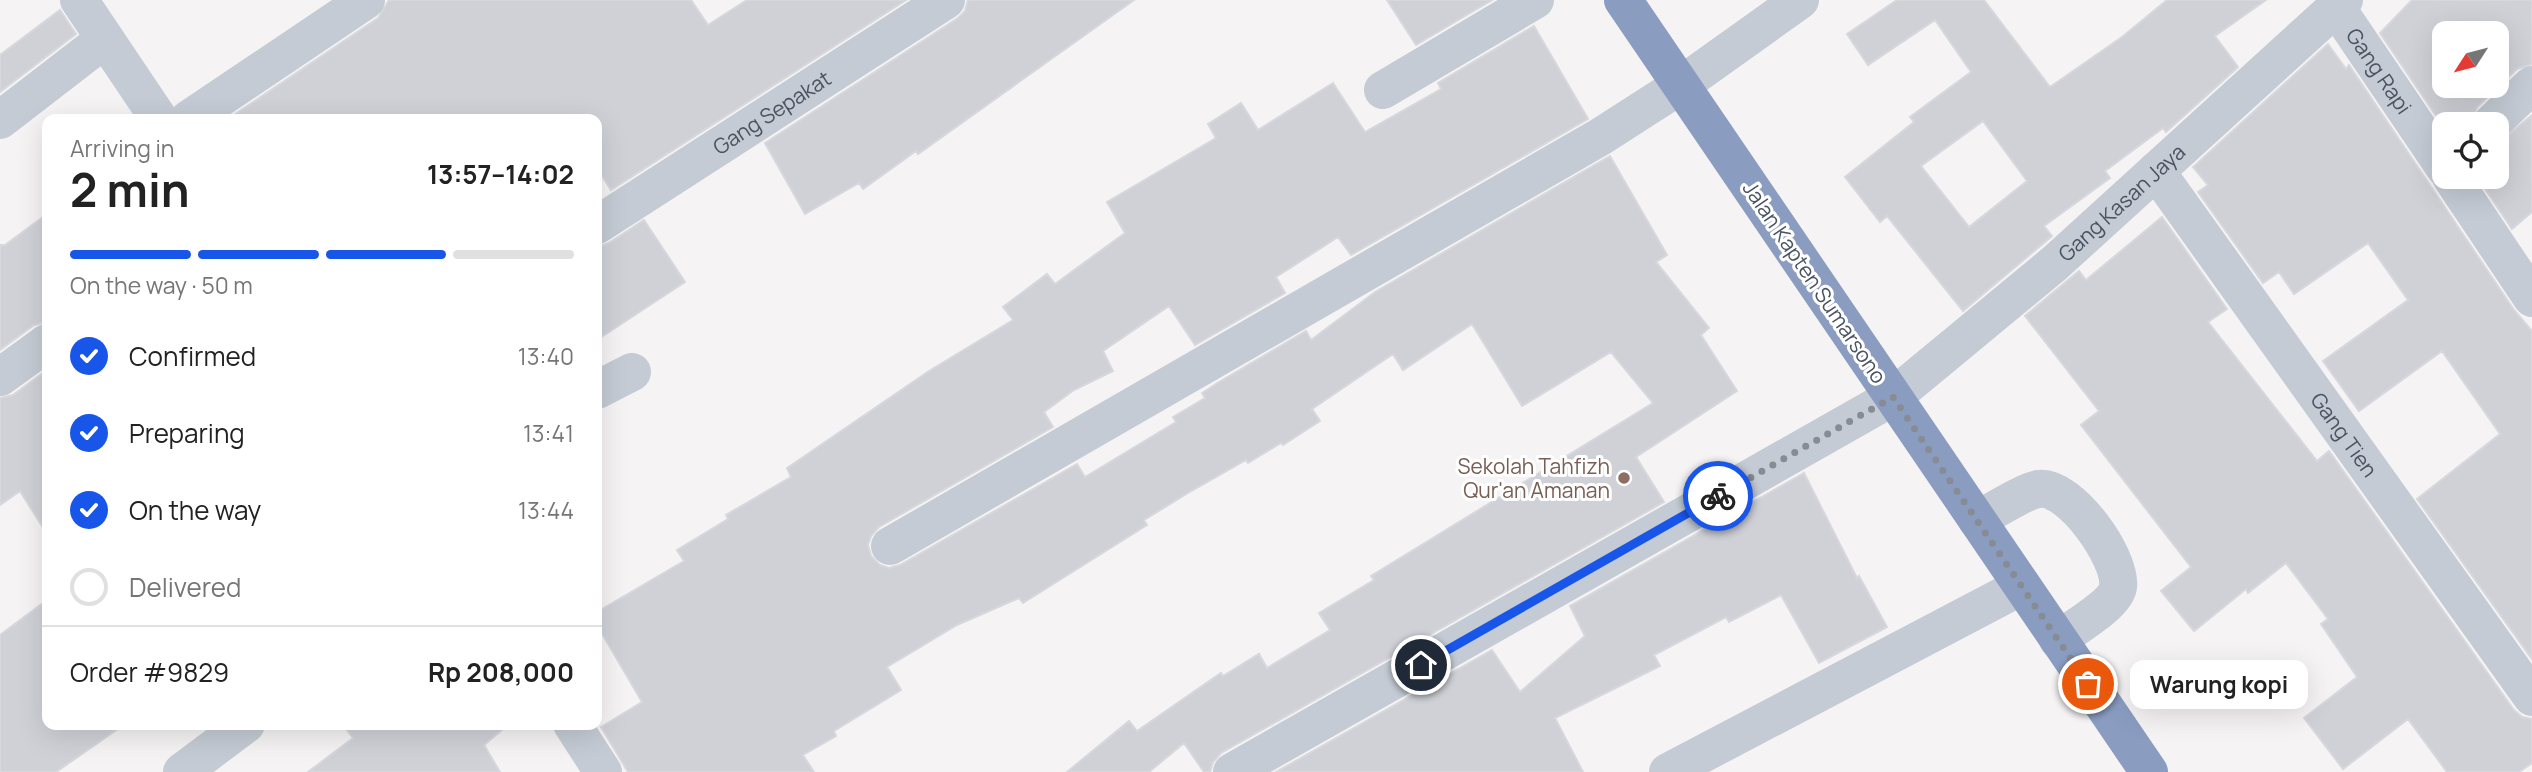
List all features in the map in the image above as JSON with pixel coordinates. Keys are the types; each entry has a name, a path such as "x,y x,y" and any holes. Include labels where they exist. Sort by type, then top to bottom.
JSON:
{"highway":[{"name":"Jalan Kapten Sumarsono","path":"1623,0 2149,772"}],"street":[{"path":"79,0 156,114"},
{"path":"196,114 366,0"},
{"name":"Gang Sepakat","path":"602,222 946,0"},
{"path":"1382,90 1535,0"},
{"path":"890,545 1600,137 1681,85 1800,0"},
{"name":"Gang Rapi","path":"2340,4 2432,148"},
{"name":"Gang Kasan Jaya","path":"1232,772 1893,397 2055,263 2340,4"},
{"path":"0,120 105,39"},
{"path":"2504,112 2532,85"},
{"name":"Gang Tien","path":"2156,171 2532,697"},
{"path":"2459,189 2532,298"},
{"path":"0,377 42,347"},
{"path":"602,387 632,372"},
{"path":"1976,520 2039,488 2061,493 2101,537 2117,569 2118,588 2110,602 2058,640"},
{"path":"1668,772 2021,586"},
{"path":"182,772 238,730"},
{"path":"576,730 603,772"}],"building":[{"path":"389,0 691,0 708,25 747,0 906,0 611,190 602,176 602,114 235,114 378,18"},
{"path":"968,0 1134,0 918,154 916,151 863,189 859,183 805,214 765,143 958,18 965,11"},
{"path":"1387,0 1492,0 1416,45"},
{"path":"1897,0 1984,0 2050,87 2122,37 2167,0 2266,0 2215,36 2238,67 2166,132 2163,128 2105,171 2110,178 2044,226 2052,236 1963,311 1887,216 1880,222 1845,177 1914,122 1910,117 1971,72 1935,20 1868,65 1847,34","holes":["1983,121 2027,181 1969,227 1921,166"]},
{"path":"2412,0 2532,0 2532,64 2517,69 2510,76 2510,21 2432,21 2432,98 2486,98 2475,112 2433,112 2380,33"},
{"path":"60,10 76,34 0,92 0,55"},
{"path":"1534,26 1588,119 1351,255 1338,237 1276,277 1285,293 1195,345 1169,306 1103,351 1113,371 1074,390 1044,412 1053,427 879,527 871,536 868,545 871,556 880,565 889,568 900,565 1077,464 1085,477 1176,422 1173,417 1205,398 1202,393 1219,382 1306,331 1311,340 1375,292 1610,156 1667,255 1656,262 1709,328 1701,335 1737,391 1636,457 1664,502 1221,753 1213,762 1210,772 1204,772 1184,743 1149,772 1067,772 1129,721 1137,731 1221,673 1223,676 1259,654 1267,668 1330,630 1319,613 1374,580 1371,576 1653,403 1611,352 1522,406 1472,324 1403,370 1393,354 1312,409 1320,421 1283,445 1281,443 1248,463 1246,460 1188,493 1144,520 1147,525 1023,603 1019,598 957,625 887,667 901,690 834,731 836,736 803,755 814,772 628,772 602,726 642,702 602,634 602,609 684,561 677,550 728,519 726,515 791,477 787,468 929,371 1013,320 1003,307 1047,274 1055,284 1125,233 1107,202 1216,138 1208,124 1241,103 1258,130 1333,83 1365,132 1441,89 1438,83"},
{"path":"2328,44 2346,69 2349,65 2514,310 2532,331 2532,659 2417,499 2500,434 2442,351 2359,411 2323,361 2408,300 2368,243 2294,294 2279,272 2263,283 2198,192 2208,185 2193,167"},
{"path":"2532,115 2532,212 2512,229 2485,189 2509,189 2509,134"},
{"path":"2162,217 2227,309 2208,322 2317,461 2329,451 2514,710 2522,717 2532,719 2532,763 2519,772 2447,772 2408,719 2343,769 2304,718 2357,677 2321,624 2328,619 2286,563 2248,593 2246,589 2194,631 2161,591 2191,567 2081,425 2099,411 2025,316 2079,271 2086,280"},
{"path":"42,218 42,323 34,325 0,350 0,245 5,245"},
{"path":"644,220 685,282 602,337 602,245"},
{"path":"42,374 42,526 20,491 0,505 0,398 13,395"},
{"path":"1804,473 1857,578 1859,576 1887,627 1819,663 1781,595 1729,622 1726,617 1654,655 1660,666 1555,718 1583,772 1276,772 1492,650 1520,692 1585,636 1570,606"},
{"path":"42,604 42,730 116,730 56,772 0,772 0,635"},
{"path":"347,730 502,730 484,745 500,772 308,772 353,738"}],"way so far":[{"path":"1718,496 1893,397 2088,684"}],"place":[{"name":"Sekolah Tahfizh Qur'an Amanan","path":"1624,478"},
{"name":"Warung kopi","path":"2088,684"}],"route":[{"path":"1421,665 1718,496"}]}
